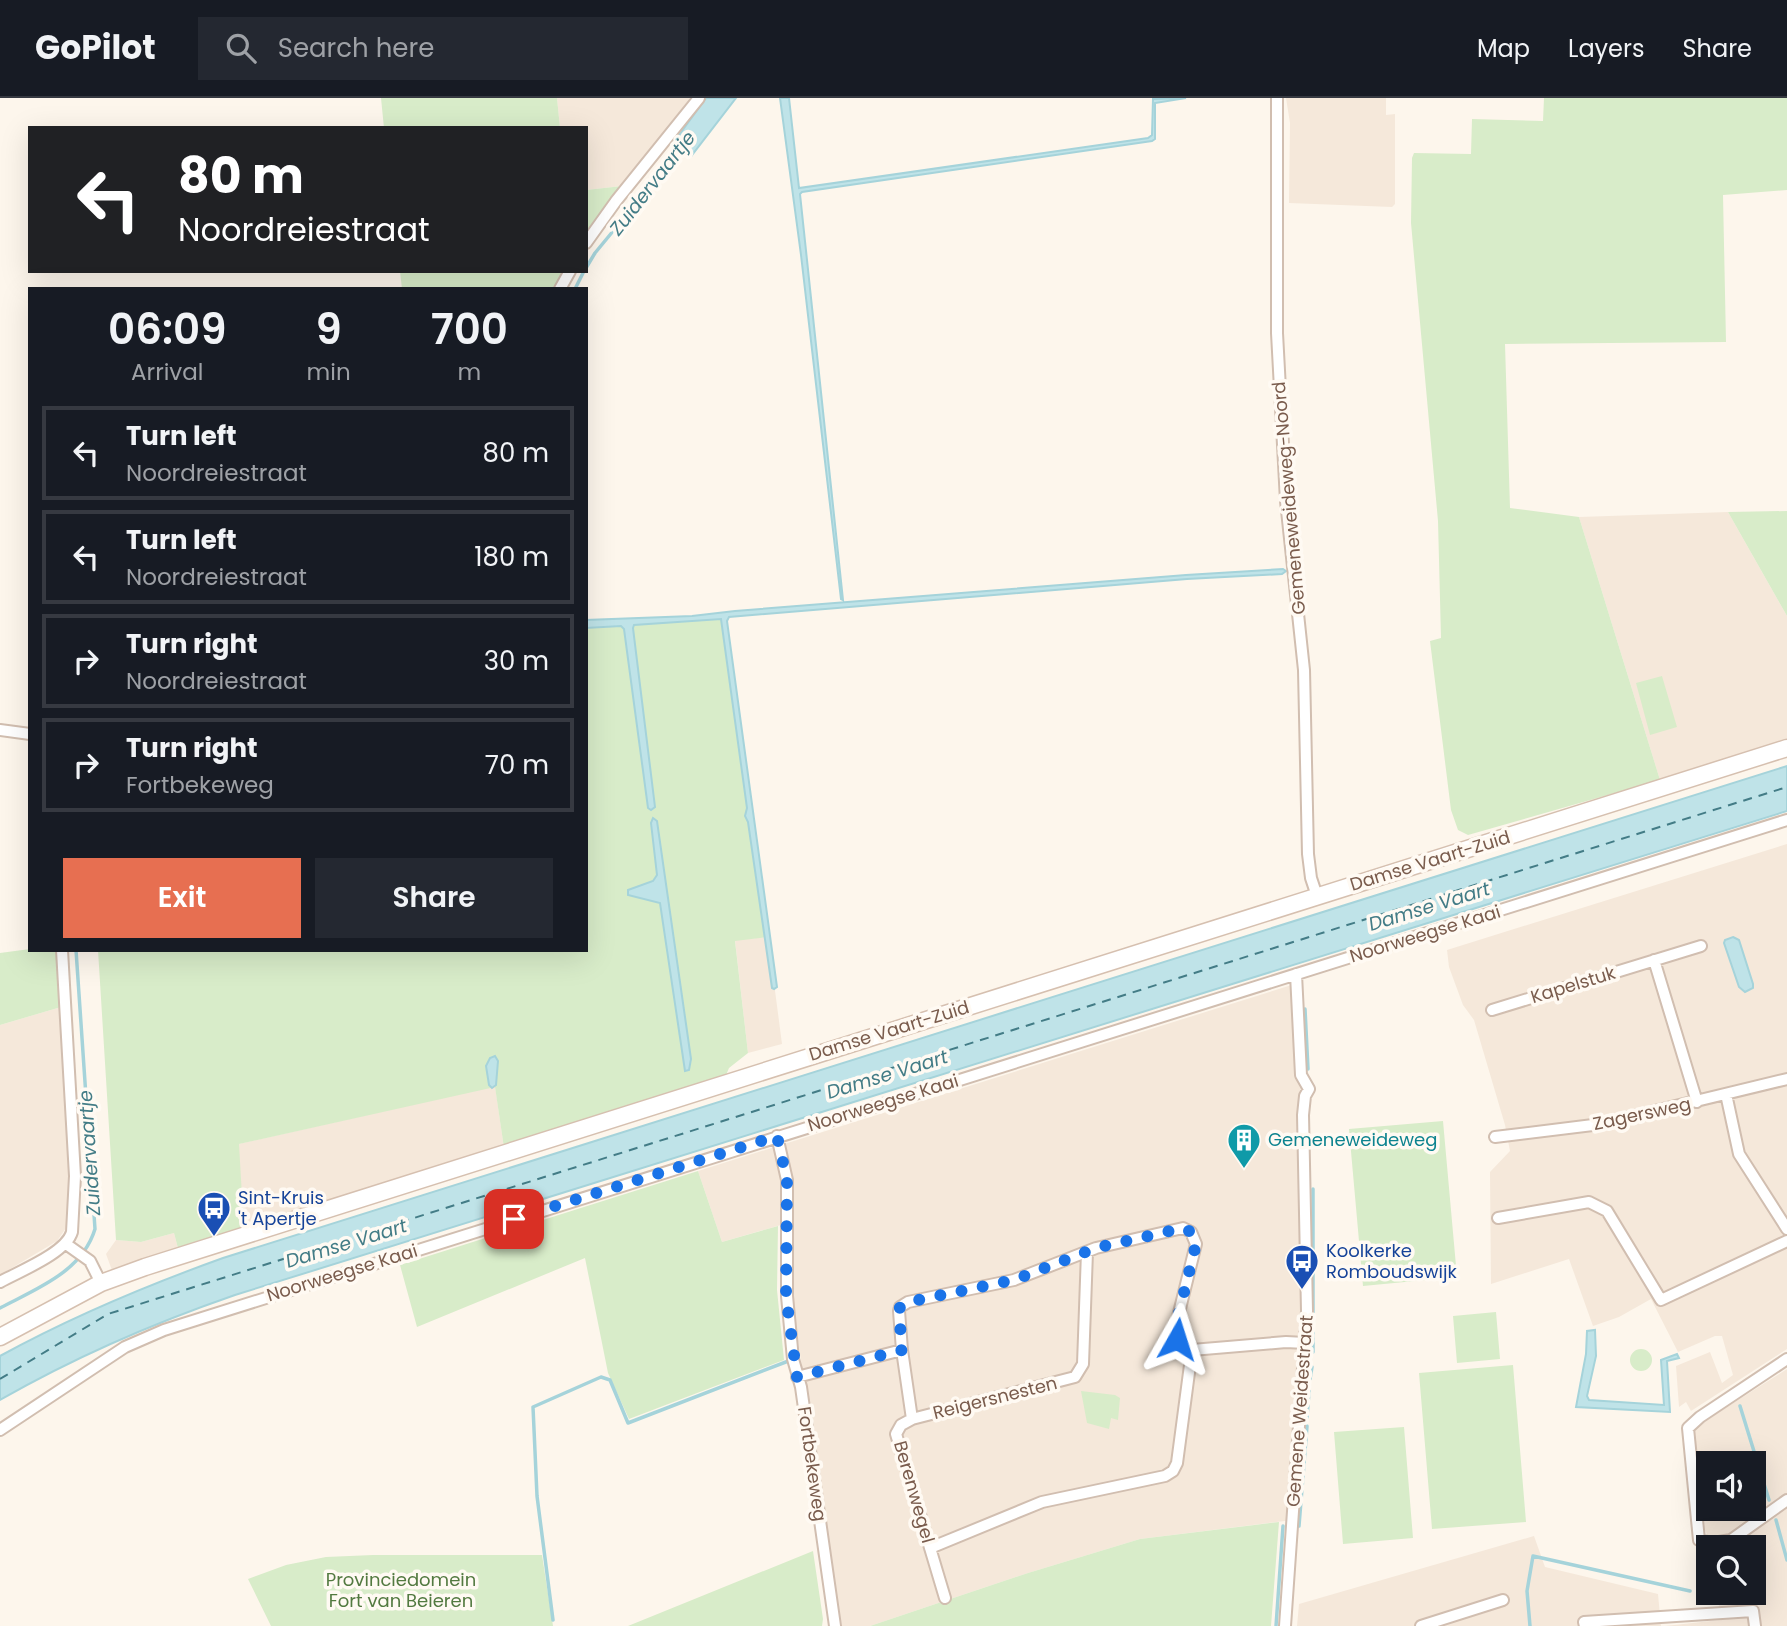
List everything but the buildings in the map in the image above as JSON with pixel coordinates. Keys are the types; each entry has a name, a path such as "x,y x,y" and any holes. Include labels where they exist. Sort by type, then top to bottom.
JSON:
{"street":[{"path":"588,240 699,98"},
{"name":"Gemeneweideweg-Noord","path":"1277,98 1278,346 1286,502 1304,670 1308,854 1317,896"},
{"path":"0,730 28,734"},
{"name":"Damse Vaart-Zuid","path":"0,1336 102,1283 244,1235 1787,748"},
{"name":"Noorweegse Kaai","path":"0,1430 125,1347 164,1330 1787,820"},
{"name":"Kapelstuk","path":"1492,1010 1701,946"},
{"path":"62,952 75,1176 73,1224 69,1246"},
{"path":"1654,960 1697,1102"},
{"name":"Gemene Weidestraat","path":"1285,1626 1305,1343 1303,1115 1305,1096 1309,1089 1301,1075 1296,974"},
{"name":"Zagersweg","path":"1495,1137 1601,1124 1787,1079"},
{"path":"1726,1094 1739,1154 1787,1229"},
{"name":"Fortbekeweg","path":"777,1136 787,1180 786,1296 835,1626"},
{"path":"1498,1218 1589,1202 1607,1210 1661,1300 1787,1241"},
{"name":"Berenwegel","path":"945,1598 896,1434 901,1425 912,1419 902,1350 900,1307 908,1302 1014,1280 1087,1252 1183,1228 1191,1232 1196,1244 1175,1329 1177,1339 1192,1350"},
{"path":"69,1246 88,1260 102,1283"},
{"path":"0,1282 69,1246"},
{"name":"Reigersnesten","path":"912,1419 1075,1377 1083,1364 1087,1252"},
{"path":"930,1548 1042,1502 1165,1476 1173,1471 1177,1463 1192,1350 1286,1342 1305,1343"},
{"path":"797,1377 902,1350"},
{"path":"1787,1359 1700,1416 1688,1428 1699,1540 1713,1544 1731,1540 1787,1500"},
{"path":"1422,1626 1455,1621 1503,1600"},
{"path":"1585,1626 1584,1622 1637,1622 1753,1611 1755,1626"}],"shaded area":[{"path":"557,98 690,98 622,186 588,190 588,126 560,126"},
{"path":"1286,98 1386,98 1386,115 1395,114 1395,204 1392,207 1289,203 1290,123"},
{"path":"1728,512 1787,616 1787,739 1660,780 1579,517"},
{"path":"1787,844 1787,1349 1691,1411 1686,1402 1679,1407 1676,1366 1710,1352 1722,1383 1733,1375 1722,1336 1715,1336 1678,1352 1651,1299 1619,1317 1593,1326 1569,1259 1491,1284 1490,1172 1510,1151 1474,1020 1463,1005 1449,967 1447,950"},
{"path":"768,937 782,1044 748,1053 735,940"},
{"path":"1298,983 1305,1096 1306,1282 1293,1520 1140,1539 870,1626 842,1626 833,1587 824,1509 793,1309 791,1222 722,1242 698,1171"},
{"path":"61,1007 69,1189 66,1228 57,1241 0,1275 0,1025"},
{"path":"495,1086 504,1148 244,1231 238,1144"},
{"path":"174,1233 179,1252 113,1273 106,1254 116,1240 141,1242"},
{"path":"1787,1369 1787,1626 1665,1626 1720,1620 1719,1605 1766,1605 1766,1535 1707,1535 1704,1521 1766,1521 1766,1451 1696,1451 1694,1432 1700,1424"},
{"path":"1534,1536 1545,1567 1658,1594 1661,1626 1297,1626 1299,1604"}],"green space":[{"path":"381,98 557,98 560,126 384,126"},
{"path":"1544,98 1787,98 1787,190 1723,195 1726,342 1505,344 1510,508 1579,517 1660,780 1468,835 1458,830 1451,810 1430,641 1441,638 1438,521 1411,223 1412,158 1414,153 1471,154 1472,119 1543,121"},
{"path":"622,186 588,231 588,190"},
{"path":"400,273 563,273 555,287 402,287"},
{"path":"1787,511 1787,616 1728,512"},
{"path":"724,617 768,937 735,941 748,1053 729,1068 724,1080 504,1148 495,1087 239,1144 244,1231 179,1252 174,1233 141,1242 116,1240 98,952 588,952 588,624"},
{"path":"1662,676 1677,727 1650,735 1636,683"},
{"path":"28,949 28,952 57,952 61,1007 0,1025 0,953"},
{"path":"1443,1121 1457,1277 1363,1286 1349,1129"},
{"path":"698,1171 722,1242 778,1226 777,1290 784,1360 629,1419 608,1373 585,1258 417,1327 400,1265"},
{"path":"1496,1312 1500,1359 1457,1363 1453,1316"},
{"path":"1641,1349 1649,1352 1652,1360 1649,1368 1641,1371 1633,1368 1630,1360 1633,1352"},
{"path":"1513,1365 1526,1522 1432,1529 1419,1373"},
{"path":"1081,1391 1120,1398 1118,1420 1111,1418 1109,1429 1087,1423"},
{"path":"1404,1427 1413,1538 1343,1544 1334,1432"},
{"path":"1279,1522 1271,1626 870,1626 1140,1539"},
{"path":"813,1551 822,1626 628,1626"},
{"name":"Provinciedomein Fort van Beieren","path":"542,1555 553,1626 271,1626 248,1579 286,1565 326,1557"}],"water":[{"path":"706,98 736,98 692,155 674,142"},
{"path":"780,98 789,98 799,188 1148,138 1152,135 1153,99 1186,98 1155,103 1155,139 1152,141 800,194 843,600 841,599"},
{"path":"1283,569 1286,571 1282,574 1187,579 729,617 727,621 777,987 774,989 745,816 747,808 721,619 634,625 655,807 651,810 648,808 624,629 621,626 588,628 588,620 692,616"},
{"name":"Damse Vaart","path":"1787,766 1787,811 235,1295 115,1342 0,1400 0,1356 110,1302 223,1258"},
{"path":"653,818 657,821 691,1059 689,1070 685,1071 660,903 628,895 628,890 653,881 657,875 651,823"},
{"path":"1733,937 1739,940 1753,984 1753,988 1745,992 1739,987 1724,943"},
{"path":"495,1056 498,1061 496,1085 492,1088 489,1085 486,1066 490,1058"},
{"path":"1595,1330 1596,1356 1587,1396 1589,1400 1664,1405 1661,1360 1677,1354 1679,1358 1667,1361 1670,1412 1576,1407 1586,1354 1587,1331"}],"waterway":[{"name":"Zuidervaartje","path":"588,265 684,145"},
{"name":"Zuidervaartje","path":"576,287 583,273"},
{"name":"Zuidervaartje","path":"0,1308 56,1278 69,1268 89,1244 95,1229 76,952"},
{"path":"1305,1009 1308,1069"},
{"path":"1313,1189 1313,1352"},
{"path":"553,1620 537,1496 533,1407 601,1377 610,1380 628,1423 791,1360"},
{"path":"1310,1379 1312,1367"},
{"path":"1307,1418 1309,1391"},
{"path":"1740,1406 1769,1500"},
{"path":"1299,1526 1307,1426"},
{"path":"1776,1520 1787,1560"},
{"path":"1276,1626 1283,1526"},
{"path":"1530,1626 1527,1591 1533,1556 1690,1591"}],"ferry route":[{"path":"0,1379 108,1314 1787,787"}],"place":[{"name":"Gemeneweideweg","path":"1244,1170"},
{"name":"Sint-Kruis 't Apertje","path":"214,1238"},
{"name":"Koolkerke Romboudswijk","path":"1302,1291"}],"route":[{"path":"514,1219 777,1136 787,1180 789,1212 786,1296 797,1377 902,1350 899,1311 900,1307 908,1302 1014,1280 1038,1273 1096,1248 1183,1228 1191,1232 1196,1244 1175,1329 1177,1339"}]}
